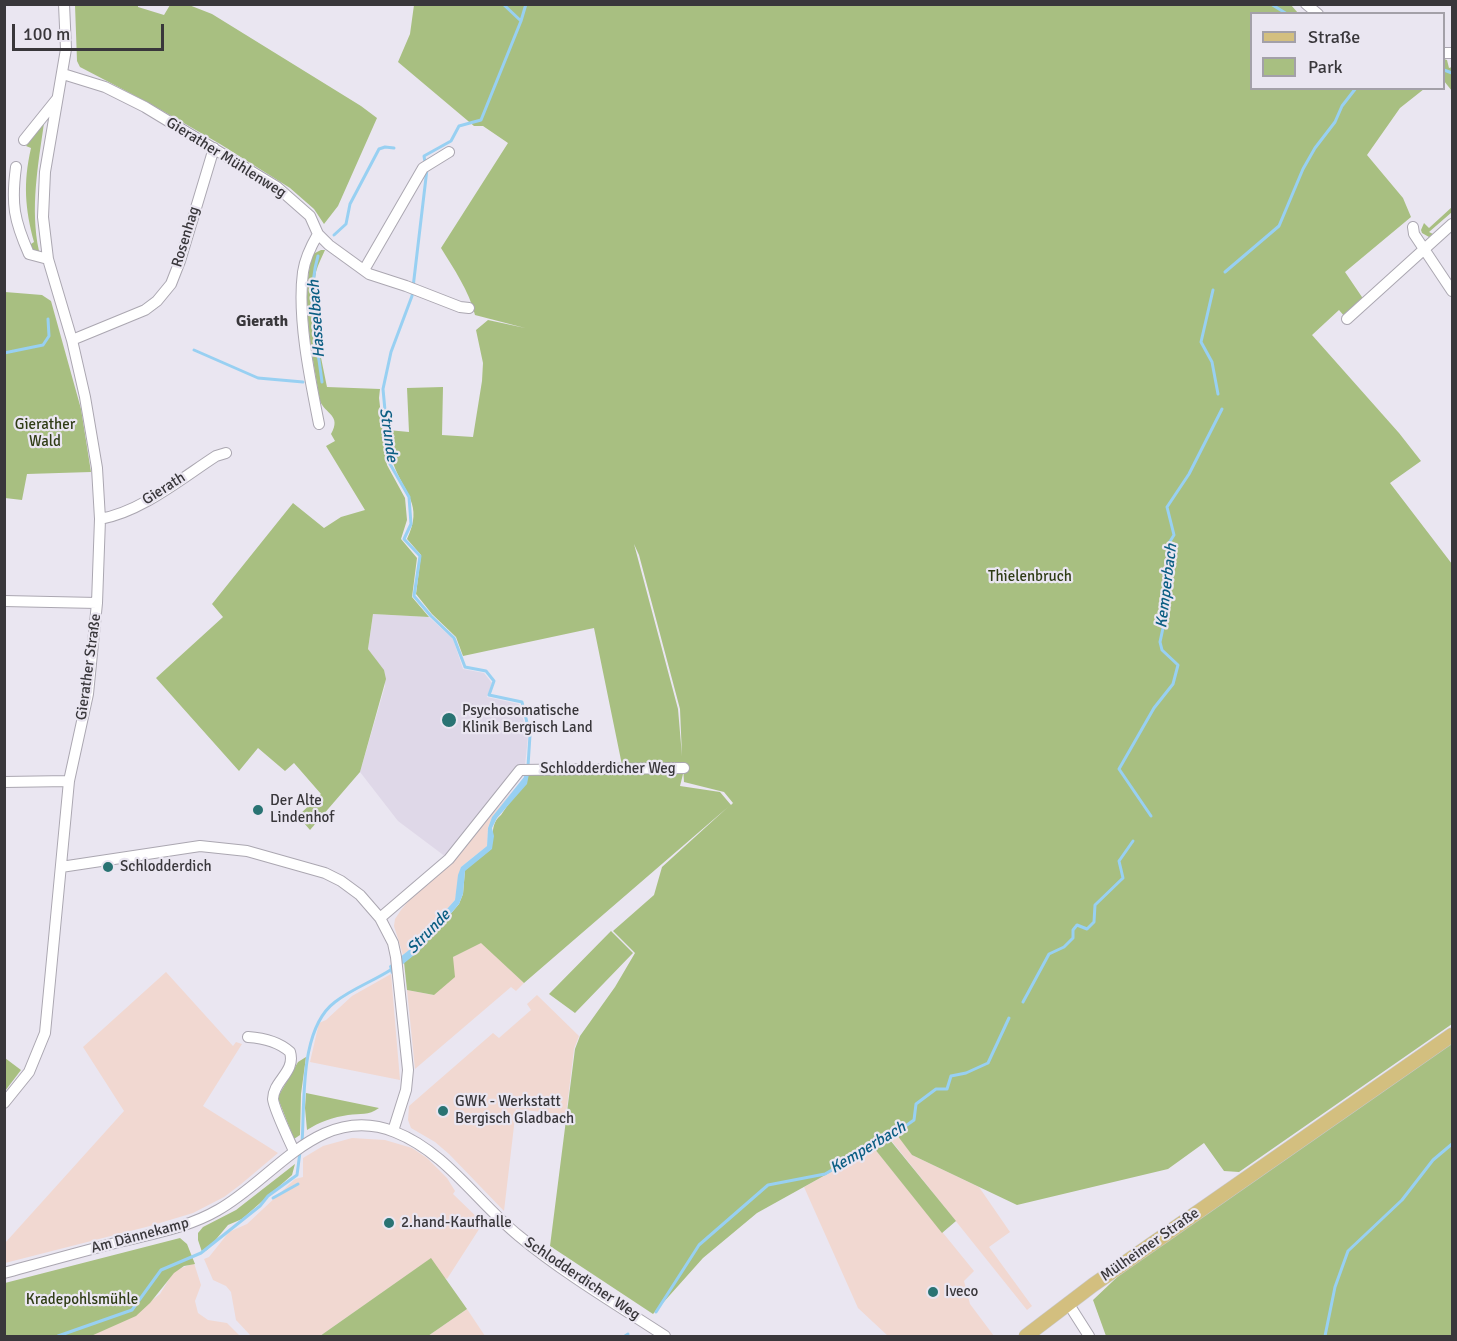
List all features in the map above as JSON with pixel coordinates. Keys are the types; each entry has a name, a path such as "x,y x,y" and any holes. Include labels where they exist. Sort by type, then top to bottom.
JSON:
{"main road":[{"name":"Mülheimer Straße","path":"1026,1336 1068,1303 1452,1035"}],"street":[{"name":"Gierather Straße","path":"4,1103 29,1072 45,1033 69,780 88,694 98,603 100,519 97,468 87,406 72,340 48,260 43,217 45,172 66,48 64,4"},
{"name":"Gierather Mühlenweg","path":"63,74 105,87 145,107 277,187 310,216 318,234 373,276 460,307 469,308"},
{"name":"Gierather Straße","path":"24,140 59,96"},
{"name":"Rosenhag","path":"72,340 145,310 157,301 171,284 214,148"},
{"path":"364,270 425,166 449,152"},
{"path":"16,167 13,203 17,228 29,254 48,260"},
{"path":"1347,319 1452,224"},
{"path":"1413,228 1414,234 1452,291"},
{"path":"318,234 308,252 303,274 302,308 312,392 319,424"},
{"name":"Gierath","path":"100,519 116,516 138,506 216,456 226,453"},
{"path":"4,602 98,603"},
{"name":"Schlodderdicher Weg","path":"380,918 449,858 517,773 527,769 684,768"},
{"path":"4,782 69,780"},
{"path":"61,867 200,846 247,851 305,867 333,877 360,895 380,918 393,943 398,969 408,1079 393,1131"},
{"path":"248,1037 269,1040 290,1052 291,1062 276,1089 273,1101 296,1150"},
{"name":"Am Dännekamp","path":"4,1272 186,1225 218,1210 246,1191 296,1150 333,1129 356,1125 393,1131"},
{"name":"Schlodderdicher Weg","path":"393,1131 414,1140 432,1153 497,1218 543,1256 665,1336"},
{"path":"1068,1303 1089,1336"}],"shaded area":[{"name":"Psychosomatische Klinik Bergisch Land","path":"373,614 429,617 453,639 463,669 484,673 492,683 487,697 519,704 528,737 525,765 515,767 446,857 398,821 360,772 385,686 383,670 368,649"},
{"path":"515,788 492,817 488,828 487,846 461,867 455,900 414,946 403,955 394,926 395,919 401,910 420,887 452,861"},
{"path":"481,942 524,983 516,991 511,987 415,1069 407,990 434,995 453,957"},
{"path":"166,972 233,1046 236,1042 242,1044 203,1106 278,1153 224,1197 193,1213 5,1263 5,1243 124,1111 83,1047"},
{"path":"391,974 400,1080 310,1062 319,1023 326,1020 352,996"},
{"path":"537,995 579,1036 574,1049 566,1115 516,1109 504,1211 449,1154 435,1142 411,1128 408,1120 409,1106 493,1033 499,1038 531,1010 527,1004"},
{"path":"898,1135 912,1155 979,1187 1010,1232 989,1247 1032,1306 1027,1310 890,1139"},
{"path":"352,1138 385,1140 412,1148 427,1158 447,1178 455,1191 453,1194 483,1223 447,1279 442,1276 430,1259 320,1336 251,1336 236,1320 231,1292 226,1286 213,1280 204,1259 209,1257 229,1232 247,1224 295,1179 303,1177 303,1158 323,1146"},
{"path":"874,1148 974,1271 964,1281 970,1304 994,1336 888,1336 858,1308 804,1187"},
{"path":"194,1263 201,1285 195,1301 198,1313 208,1320 227,1323 240,1336 72,1336 141,1309 160,1294 174,1271"},
{"path":"467,1309 485,1336 428,1336"}],"green space":[{"path":"75,5 138,5 138,7 164,15 170,5 189,5 212,14 377,118 338,206 324,224 314,209 290,188 149,103 80,67 77,61"},
{"name":"Thielenbruch","path":"414,5 1291,5 1297,12 1250,12 1250,90 1423,90 1400,108 1367,155 1403,198 1411,217 1345,272 1364,300 1345,317 1339,310 1312,335 1421,461 1390,483 1452,564 1452,1024 1239,1172 1224,1171 1204,1143 1168,1169 1017,1205 912,1155 897,1135 890,1140 956,1221 942,1233 874,1148 757,1213 703,1258 653,1314 550,1246 575,1049 580,1036 615,987 635,953 613,931 654,895 662,867 728,807 524,983 481,943 453,957 455,977 434,995 407,990 404,962 419,951 459,904 463,894 465,870 491,849 495,822 529,774 683,774 680,786 720,792 731,805 733,803 724,792 684,782 683,765 622,765 594,628 463,656 456,637 432,614 416,594 421,555 407,539 414,517 413,508 393,463 388,430 409,432 407,388 443,387 442,435 473,437 483,363 476,330 488,320 525,328 475,315 465,289 441,248 508,143 483,126 474,126 398,62 410,34","holes":["634,544 639,555 680,709 682,756 678,709"]},
{"path":"1445,59 1449,68 1452,67 1452,91 1445,82"},
{"path":"44,123 35,203 39,251 35,252 28,246 34,242 26,195 31,148 26,146"},
{"path":"1452,207 1452,212 1429,232 1435,235 1429,237 1422,233 1424,223 1429,228"},
{"path":"325,250 316,272 314,301 316,330 327,387 380,389 379,398 387,465 405,498 407,520 401,539 417,558 412,597 429,617 373,614 368,649 384,670 386,679 360,772 310,830 298,816 321,794 294,763 285,771 258,748 239,771 156,678 223,617 212,604 293,503 324,528 341,517 365,510 326,446 335,441 331,434 335,423 320,401 307,308 309,271 313,254"},
{"name":"Gierather Wald","path":"5,292 42,295 51,301 81,409 91,472 27,474 22,500 5,498"},
{"path":"611,931 633,953 575,1013 549,994"},
{"path":"1452,1042 1452,1336 1106,1336 1093,1300 1131,1264"},
{"path":"306,1057 301,1094 300,1135 294,1139 279,1101 279,1095 298,1062"},
{"path":"5,1058 21,1070 5,1091"},
{"path":"306,1093 379,1108 368,1113 332,1119 307,1130"},
{"path":"295,1164 292,1175 242,1219 228,1225 207,1250 202,1252 198,1233 203,1227 236,1210"},
{"name":"Kradepohlsmühle","path":"180,1238 187,1244 195,1264 184,1266 174,1273 150,1303 136,1316 91,1336 5,1336 5,1283"},
{"path":"431,1258 467,1309 428,1336 320,1336"}],"water":[{"path":"523,774 529,774 527,784 497,818 492,828 494,836 492,849 465,871 463,894 459,904 419,951 391,974 389,966 414,946 455,900 461,867 487,846 488,828 492,817 524,777"}],"waterway":[{"name":"Strunde","path":"425,162 424,156 451,141 459,126 481,120 521,21 503,4"},
{"path":"521,21 526,4"},
{"path":"1271,4 1284,12"},
{"name":"Kemperbach","path":"1445,70 1452,73"},
{"name":"Kemperbach","path":"1225,272 1279,226 1303,169 1354,90"},
{"name":"Hasselbach","path":"334,235 346,224 350,204 379,149 394,148"},
{"name":"Strunde","path":"427,169 412,296 391,352 383,389 390,464 409,497 411,524 404,539 420,556 414,596 454,638 465,667 486,671 494,681 489,695 522,702 530,735 528,766"},
{"name":"Hasselbach","path":"318,256 313,303 322,382"},
{"name":"Kemperbach","path":"1213,290 1201,342 1212,362 1218,394"},
{"name":"Hasselbach","path":"4,353 43,345 49,336 48,319"},
{"name":"Hasselbach","path":"194,350 258,378 303,382"},
{"name":"Kemperbach","path":"1151,816 1119,769 1154,708 1173,684 1178,665 1162,650 1160,642 1166,614 1169,543 1174,535 1167,507 1189,474 1222,409"},
{"name":"Kemperbach","path":"1023,1002 1049,954 1064,947 1073,938 1073,930 1077,925 1087,929 1094,922 1095,905 1123,878 1119,861 1133,841"},
{"name":"Strunde","path":"302,1143 306,1067 315,1030 323,1014 335,1002 392,969"},
{"name":"Kemperbach","path":"656,1312 699,1245 768,1185 825,1174 897,1132 914,1120 916,1104 936,1089 947,1089 951,1076 966,1073 988,1063 1009,1018"},
{"path":"1325,1336 1335,1287 1348,1251 1402,1200 1433,1160 1452,1144"},
{"name":"Strunde","path":"58,1336 132,1310 161,1270 201,1253 260,1206 268,1196 297,1175 300,1152"},
{"path":"273,1198 298,1184"}],"place":[{"name":"Psychosomatische Klinik Bergisch Land","path":"449,720"},
{"name":"Der Alte Lindenhof","path":"258,810"},
{"name":"Schlodderdich","path":"108,867"},
{"name":"GWK - Werkstatt Bergisch Gladbach","path":"443,1111"},
{"name":"2.hand-Kaufhalle","path":"389,1223"},
{"name":"Iveco","path":"933,1292"}],"district":[{"name":"Gierath","path":"262,322"}]}
